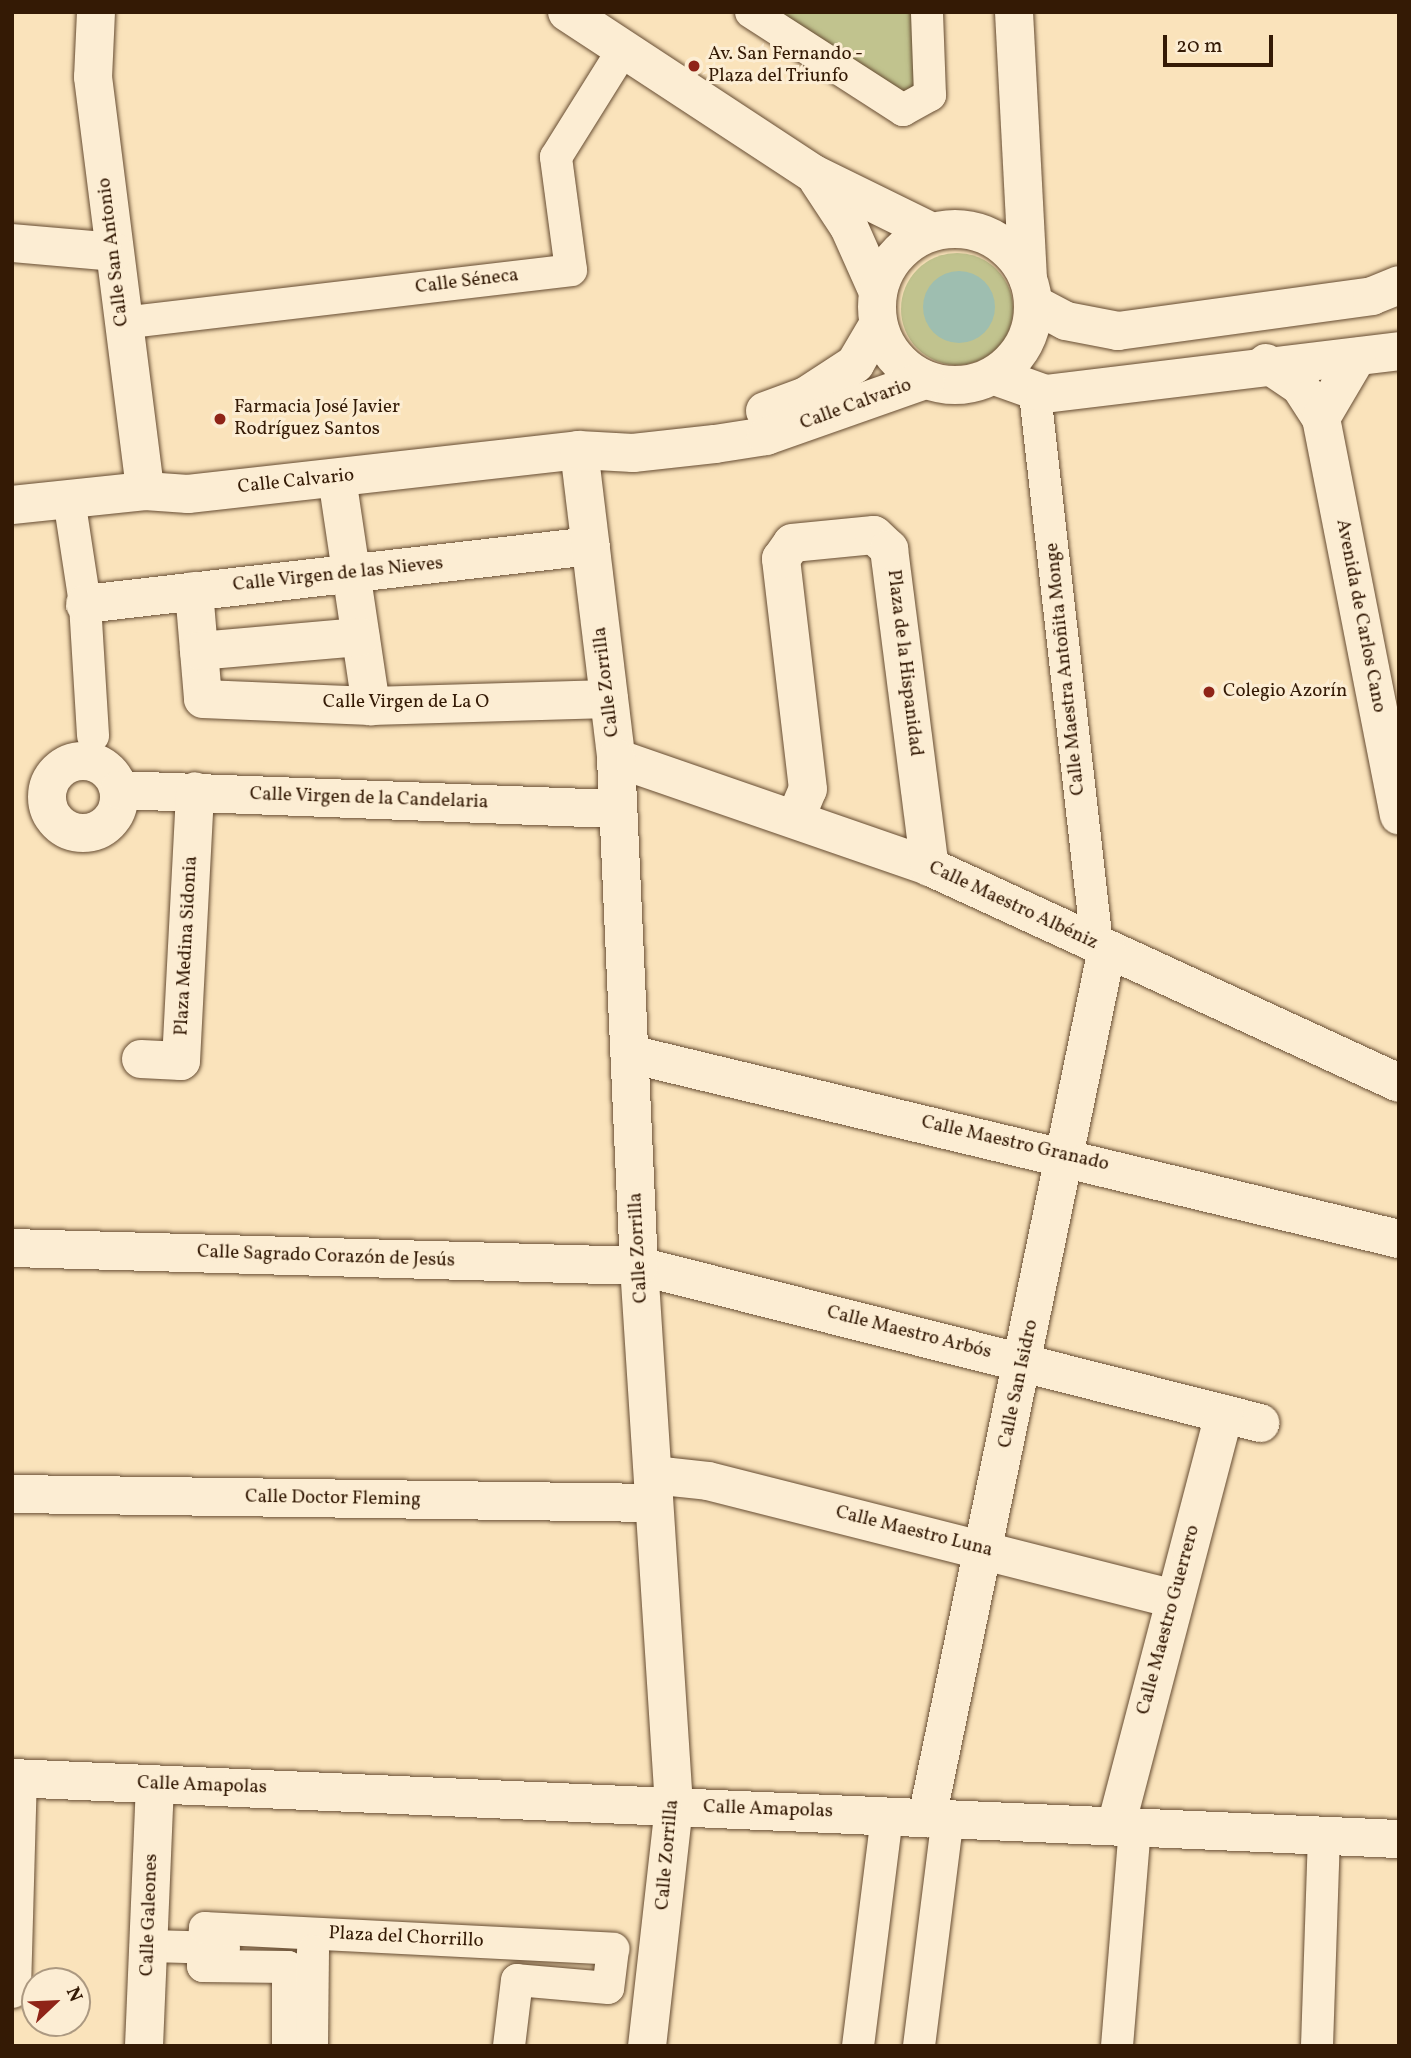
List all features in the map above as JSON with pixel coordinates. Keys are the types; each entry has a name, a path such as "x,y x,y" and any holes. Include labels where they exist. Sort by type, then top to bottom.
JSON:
{"street":[{"name":"Calle San Antonio","path":"96,12 93,77 145,491"},
{"path":"567,12 814,174 947,230 1002,243 1031,291 1066,321 1118,331 1372,296 1399,285"},
{"path":"751,12 903,110 930,95 927,12"},
{"path":"814,174 849,227 878,308 887,348 925,380 964,386 995,376 1025,345 1031,291 1014,12"},
{"name":"Calle Séneca","path":"122,323 571,270 556,157 624,48"},
{"path":"878,308 897,254 1000,204 1022,174"},
{"path":"12,243 114,252"},
{"name":"Calle Calvario","path":"579,450 634,429 765,411 806,396 855,364 878,308"},
{"path":"995,376 1035,394 1266,363 1357,357 1399,351"},
{"path":"1321,418 1357,357"},
{"name":"Avenida de Carlos Cano","path":"1266,363 1300,386 1321,418 1399,815"},
{"name":"Calle Calvario","path":"12,505 145,491 188,494 579,450 633,453 765,436 925,380"},
{"name":"Calle Maestra Antoñita Monge","path":"1035,394 1102,946"},
{"name":"Calle Zorrilla","path":"579,450 616,758 639,1266 674,1806 647,2046"},
{"path":"337,478 371,706"},
{"path":"69,499 85,604 93,736"},
{"name":"Plaza de la Hispanidad","path":"796,817 808,789 781,559 792,543 874,535 890,550 930,867"},
{"name":"Calle Virgen de las Nieves","path":"85,604 591,546"},
{"path":"194,591 200,651 360,637"},
{"name":"Calle Virgen de La O","path":"200,651 202,699 371,706 609,699"},
{"name":"Calle Maestro Albéniz","path":"616,758 796,817 930,867 1399,1083"},
{"name":"Calle Virgen de la Candelaria","path":"120,790 618,808"},
{"name":"Plaza Medina Sidonia","path":"141,1059 181,1061 195,791"},
{"name":"Calle San Isidro","path":"938,1818 984,1549 1066,1156 1102,946"},
{"name":"Calle Maestro Granado","path":"630,1054 1066,1156 1399,1240"},
{"name":"Calle Sagrado Corazón de Jesús","path":"12,1248 639,1266"},
{"name":"Calle Maestro Arbós","path":"639,1266 1242,1419"},
{"name":"Calle Maestro Guerrero","path":"1126,1826 1173,1599 1242,1419"},
{"name":"Calle Maestro Luna","path":"654,1489 708,1482 984,1549 1173,1599"},
{"name":"Calle Doctor Fleming","path":"12,1494 654,1489"},
{"path":"12,1989 15,1779"},
{"name":"Calle Amapolas","path":"15,1779 1399,1839"},
{"name":"Calle Galeones","path":"144,2046 155,1784"},
{"path":"858,2046 887,1815"},
{"path":"919,2046 938,1818"},
{"path":"1117,2046 1126,1826"},
{"path":"1317,2046 1324,1835"},
{"name":"Plaza del Chorrillo","path":"204,1947 205,1928 613,1949 611,1961"},
{"name":"Plaza del Chorrillo","path":"148,1946 657,1963"},
{"path":"204,1947 203,1965 288,1967 288,2046"},
{"name":"Plaza del Chorrillo","path":"312,2046 313,1951"},
{"name":"Plaza del Chorrillo","path":"499,2046 510,1958"},
{"path":"509,2046 517,1980 608,1989 611,1961"}],"green space":[{"path":"733,12 935,12 906,123"},
{"path":"957,253 978,257 996,270 1009,288 1013,309 1009,330 996,348 978,361 957,365 936,361 918,348 905,330 901,309 905,288 918,270 936,257"}],"shaded area":[{"path":"952,271 966,271 985,281 995,300 995,314 985,333 966,343 952,343 933,333 923,314 923,300 933,281"}],"place":[{"name":"Av. San Fernando - Plaza del Triunfo","path":"694,66"},
{"name":"Farmacia José Javier Rodríguez Santos","path":"220,419"},
{"name":"Colegio Azorín","path":"1209,692"}]}
